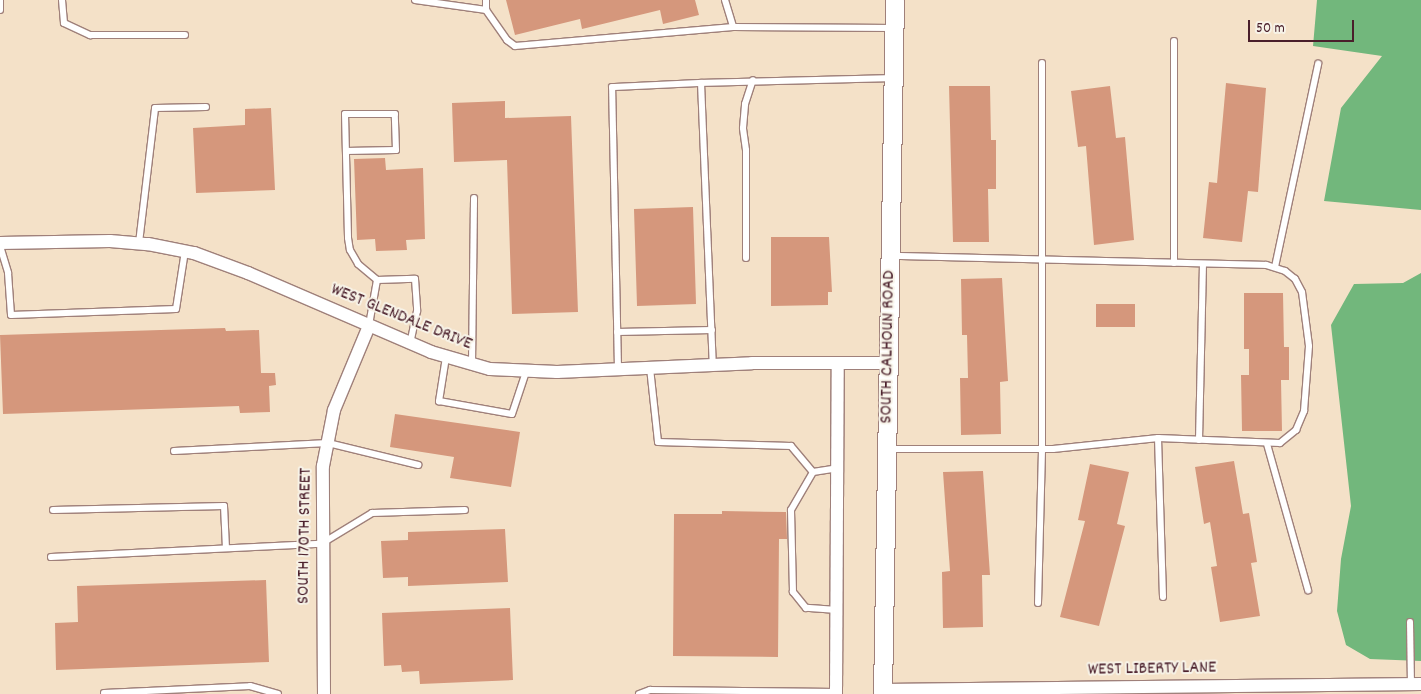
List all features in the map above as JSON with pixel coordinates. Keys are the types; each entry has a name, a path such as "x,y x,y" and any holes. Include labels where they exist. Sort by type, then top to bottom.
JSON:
{"street":[{"name":"SOUTH CALHOUN ROAD","path":"883,692 895,0"},
{"name":"WEST GLENDALE DRIVE","path":"0,245 139,243 185,251 248,273 410,343 472,365 526,372 713,365 889,363"},
{"name":"SOUTH 170TH STREET","path":"324,694 321,486 334,410 369,326"},
{"path":"836,693 839,468 838,364"},
{"name":"WEST LIBERTY LANE","path":"883,692 1276,690 1416,684"}],"lane":[{"path":"0,0 0,10"},
{"path":"62,0 64,23 90,35 185,35"},
{"path":"415,0 453,3 486,10"},
{"path":"486,0 486,10 507,40 515,46 732,27 895,28"},
{"path":"725,0 732,27"},
{"path":"1174,41 1174,263"},
{"path":"1038,603 1042,449 1040,258 1042,63"},
{"path":"1275,267 1318,64"},
{"path":"618,369 612,87 753,80 894,78"},
{"path":"746,258 746,150 743,128 745,104 753,80"},
{"path":"701,83 713,365"},
{"path":"139,243 155,108 206,107"},
{"path":"346,151 396,150 395,114 345,114 346,151 350,250 358,264 377,280 415,279 417,311 410,343"},
{"path":"472,365 474,198"},
{"path":"0,245 8,273 11,315 176,309 185,251"},
{"path":"887,449 1042,449 1158,438 1267,444 1280,443 1296,430 1304,411 1309,346 1302,292 1295,279 1275,267 1040,258 890,256"},
{"path":"1199,440 1203,265"},
{"path":"369,326 377,280"},
{"path":"617,332 712,330"},
{"path":"446,357 439,401 512,414 526,372"},
{"path":"650,368 658,442 791,446 813,472"},
{"path":"1158,438 1163,597"},
{"path":"174,451 328,443 418,465"},
{"path":"1267,444 1308,590"},
{"path":"813,472 839,468"},
{"path":"813,472 791,510 792,592 806,608 837,610"},
{"path":"53,510 224,506 226,548"},
{"path":"51,557 321,544 372,513 465,510"},
{"path":"1410,622 1416,684"},
{"path":"104,693 250,686 278,694"},
{"path":"639,694 650,690 836,693"}],"green space":[{"path":"1317,0 1421,0 1421,210 1324,201 1341,108 1382,56 1313,46"},
{"path":"1421,273 1421,661 1370,659 1346,645 1337,611 1341,559 1351,506 1331,325 1354,284 1403,283"}],"building":[{"path":"506,0 695,0 699,15 663,24 660,10 582,29 580,19 515,35"},
{"path":"1226,83 1266,88 1258,192 1248,191 1242,242 1203,238 1209,182 1217,183"},
{"path":"949,86 990,86 991,140 996,140 996,189 988,189 989,242 953,242"},
{"path":"1110,86 1116,138 1125,137 1134,240 1094,245 1086,146 1078,147 1071,91"},
{"path":"505,101 505,118 571,116 578,312 512,314 507,160 454,162 452,103"},
{"path":"271,108 275,190 196,193 193,128 245,125 245,109"},
{"path":"385,158 386,170 423,168 425,239 406,240 407,250 376,251 375,239 357,240 354,159"},
{"path":"693,207 696,304 637,306 634,209"},
{"path":"771,237 829,237 832,292 828,292 828,305 771,306"},
{"path":"1002,278 1008,381 1000,382 1001,434 961,435 960,378 968,378 967,335 962,335 961,279"},
{"path":"1244,293 1283,293 1284,347 1289,347 1289,380 1281,380 1282,431 1242,431 1241,375 1249,375 1249,349 1244,349"},
{"path":"1096,304 1135,304 1135,327 1096,327"},
{"path":"225,328 226,331 259,330 261,373 275,373 276,385 269,386 270,412 240,413 239,406 3,414 0,335"},
{"path":"395,414 520,432 511,487 450,478 454,457 390,447"},
{"path":"1234,461 1243,514 1249,513 1257,562 1251,563 1260,616 1220,622 1211,567 1217,566 1210,522 1204,524 1195,467"},
{"path":"1090,464 1129,472 1117,524 1125,526 1099,626 1060,617 1085,521 1078,520"},
{"path":"983,471 990,575 982,575 983,627 943,628 942,572 950,571 943,472"},
{"path":"722,511 786,512 787,539 779,539 778,657 673,656 674,514 722,514"},
{"path":"505,529 508,582 408,586 408,577 383,578 381,541 408,540 408,532"},
{"path":"266,580 269,662 56,670 55,623 78,622 77,586"},
{"path":"510,608 513,680 420,684 419,671 402,672 401,665 384,666 382,613"}]}
